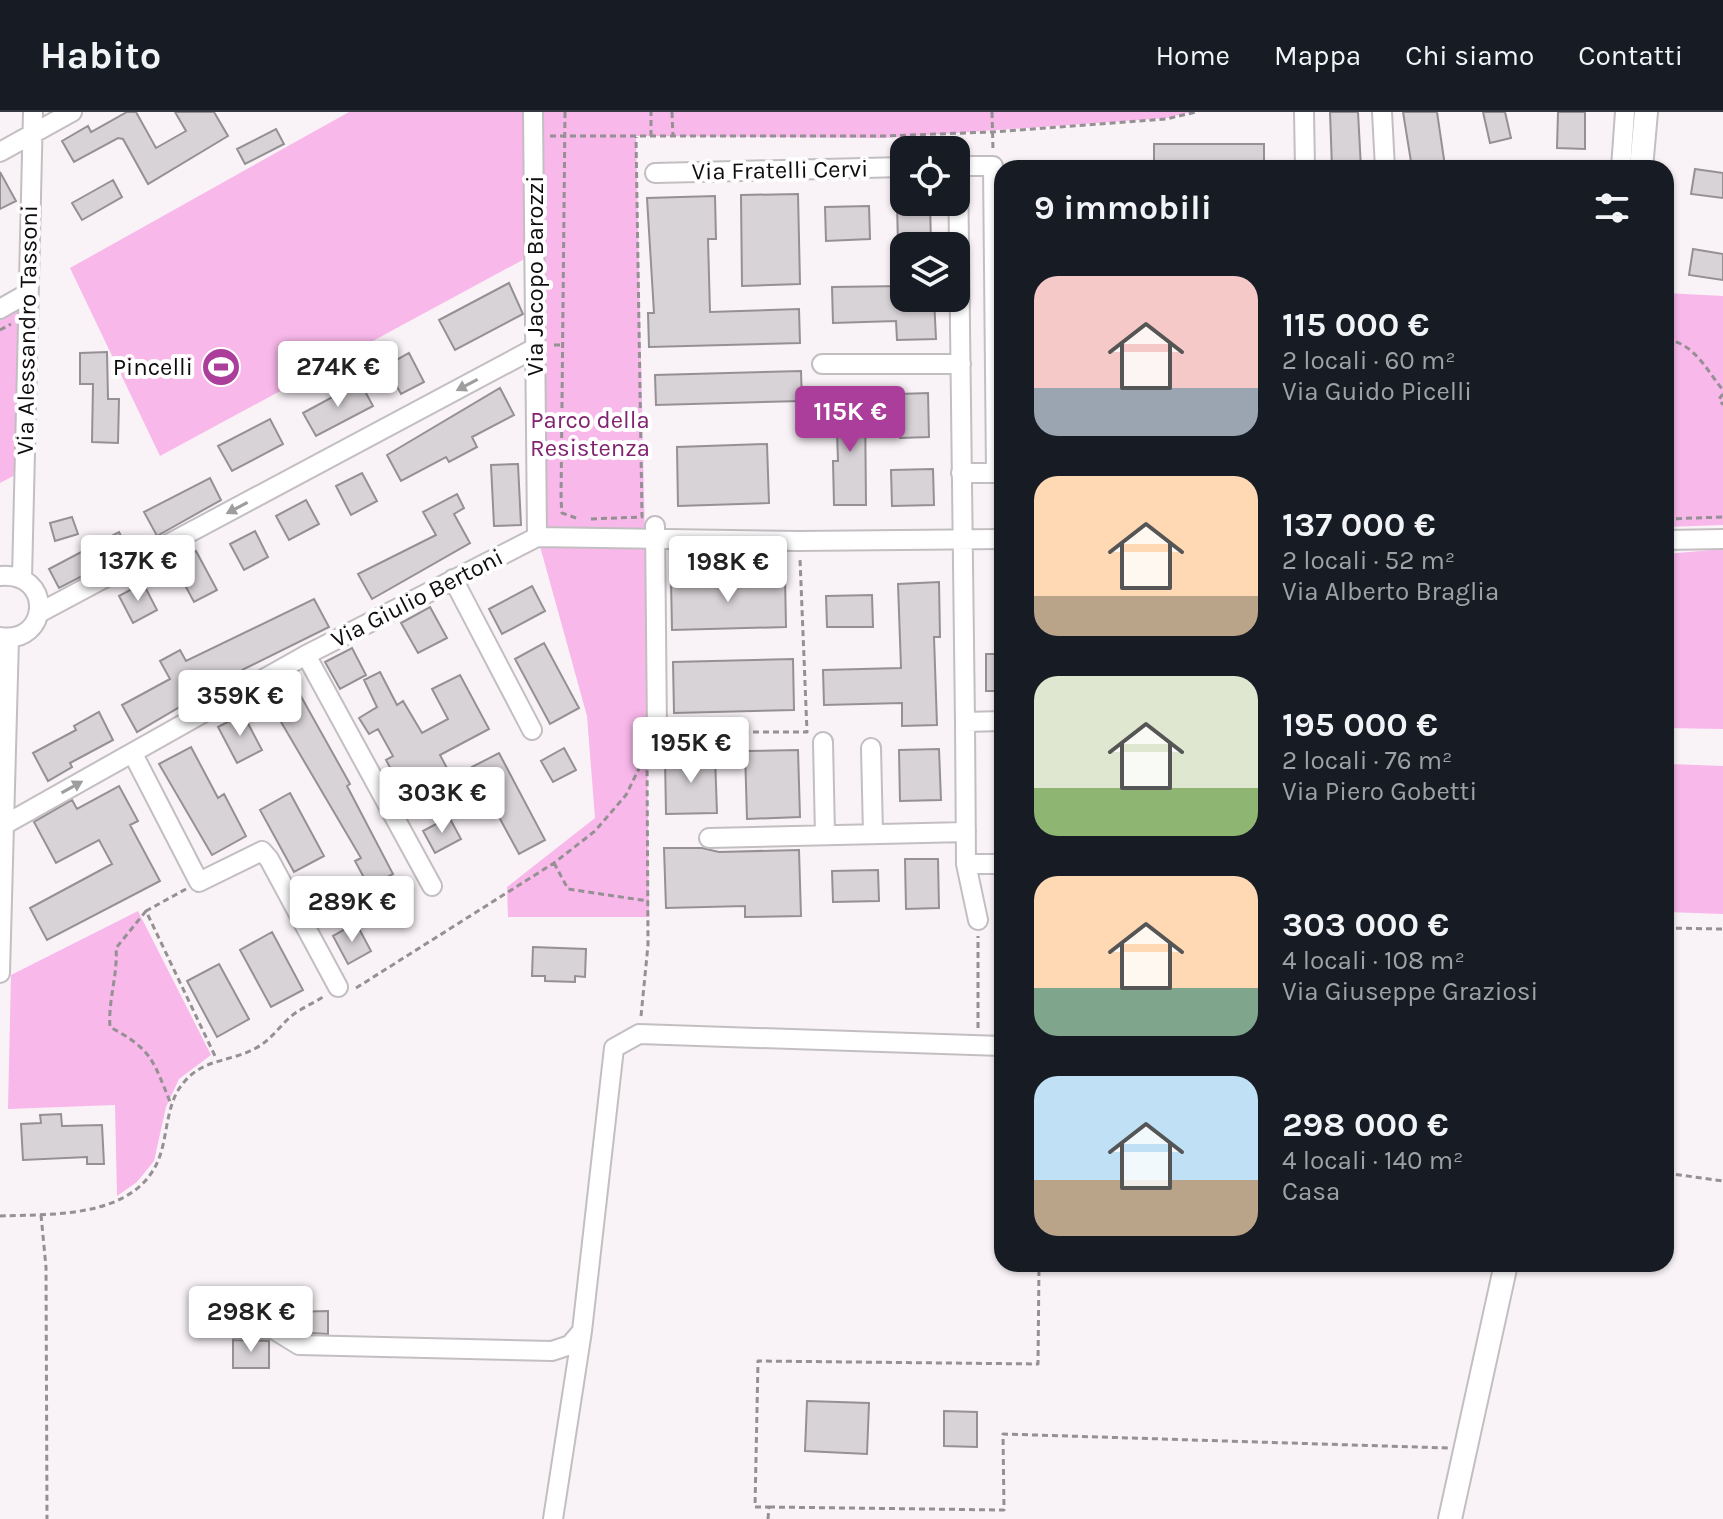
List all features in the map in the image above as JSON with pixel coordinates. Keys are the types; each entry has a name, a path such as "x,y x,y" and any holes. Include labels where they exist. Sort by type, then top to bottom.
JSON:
{"main road":[{"path":"1636,153 1646,112"},
{"path":"1450,1519 1504,1272"}],"street":[{"name":"Via Alessandro Tassoni","path":"33,112 22,549 11,577 37,593 39,613"},
{"path":"0,152 72,112"},
{"name":"Via Jacopo Barozzi","path":"533,112 537,537"},
{"path":"1304,112 1305,160"},
{"path":"1382,112 1385,160"},
{"path":"1625,112 1636,153"},
{"path":"970,166 993,166 994,212"},
{"name":"Via Fratelli Cervi","path":"655,173 890,167"},
{"path":"958,216 966,864 978,920"},
{"path":"0,309 28,293"},
{"path":"0,973 4,638 28,631 39,613 535,348"},
{"path":"822,364 961,364"},
{"path":"961,473 994,473"},
{"path":"655,533 657,732"},
{"path":"537,537 655,533 994,539"},
{"name":"Via Giulio Bertoni","path":"4,825 306,655 537,537"},
{"path":"1674,540 1723,539"},
{"path":"453,579 532,730"},
{"path":"306,655 432,886"},
{"path":"965,722 994,721"},
{"path":"823,742 825,835"},
{"path":"871,748 873,834"},
{"path":"133,754 199,882 262,851 338,987"},
{"path":"709,838 966,832"},
{"path":"966,864 994,864"},
{"path":"553,1519 582,1331 610,1057 620,1041 639,1034 994,1046"},
{"path":"238,1329 273,1329 299,1345 552,1351 570,1345 582,1331"}],"path":[{"path":"565,112 562,513 580,520 642,517 636,137"},
{"path":"651,112 651,137"},
{"path":"672,112 673,137"},
{"path":"992,112 992,132"},
{"path":"1152,112 1153,120"},
{"path":"556,136 992,132 1153,120 1196,112"},
{"path":"1674,341 1692,352 1723,392 1719,399 1723,405"},
{"path":"554,345 563,345"},
{"path":"1674,519 1723,517"},
{"path":"0,1216 78,1214 102,1207 139,1186 157,1162 171,1104 189,1076 216,1059 253,1050 289,1018 338,987 342,997 554,863 611,815 626,795 657,732 807,732 799,554"},
{"path":"639,1034 648,945 647,752"},
{"path":"554,863 568,889 648,901"},
{"path":"171,1104 151,1057 140,1043 110,1027 109,1010 117,971 116,948 146,911 199,882"},
{"path":"146,911 216,1059"},
{"path":"978,920 978,1046"},
{"path":"1674,928 1723,929"},
{"path":"1674,1174 1723,1181"},
{"path":"41,1215 46,1267 47,1519"},
{"path":"1039,1272 1038,1364 758,1361 755,1507 1004,1510 1003,1434 1465,1448"},
{"path":"768,1519 769,1507"}],"green space":[{"name":"Pincelli","path":"349,112 522,112 527,129 530,256 160,456 70,268"},
{"name":"Parco della Resistenza","path":"535,112 1191,112 1167,118 883,138 636,136 645,539 538,535"},
{"path":"1674,293 1723,296 1723,525 1674,527"},
{"path":"24,302 19,473 0,483 0,315"},
{"path":"538,539 645,542 649,917 508,917 507,887 595,818 587,716"},
{"path":"1723,549 1723,729 1674,728 1674,553"},
{"path":"1674,764 1723,766 1723,914 1674,912"},
{"path":"138,911 211,1055 179,1079 166,1107 154,1161 137,1182 117,1196 115,1105 8,1109 11,975"}],"building":[{"path":"127,112 136,112 156,148 186,131 175,112 214,112 228,136 148,184 123,139 118,138 74,162 62,141 88,126 91,132"},
{"path":"1330,112 1358,112 1361,160 1332,160"},
{"path":"1403,112 1437,112 1444,160 1411,160"},
{"path":"1483,112 1505,112 1511,138 1490,143"},
{"path":"1558,112 1585,112 1585,149 1557,148"},
{"path":"276,129 284,144 245,164 237,149"},
{"path":"1154,144 1264,144 1264,160 1154,160"},
{"path":"1695,169 1723,173 1723,198 1691,194"},
{"path":"0,172 16,201 0,209"},
{"path":"113,180 122,197 82,220 72,203"},
{"path":"798,194 800,284 742,286 741,195"},
{"path":"715,196 716,239 708,239 710,312 799,309 800,343 649,347 648,313 654,313 647,198"},
{"path":"869,206 870,239 826,241 825,207"},
{"path":"897,216 930,216 931,232 898,232"},
{"path":"1693,249 1723,254 1723,280 1689,275"},
{"path":"509,283 523,314 455,350 439,320"},
{"path":"890,286 890,312 935,312 936,339 897,340 896,321 833,323 832,287"},
{"path":"107,352 108,399 119,399 118,443 92,442 93,384 80,384 80,353"},
{"path":"409,353 424,382 401,394 386,366"},
{"path":"801,371 802,401 656,405 655,375"},
{"path":"360,382 373,406 316,436 303,413"},
{"path":"500,388 514,415 472,437 477,447 449,462 446,457 401,481 387,455"},
{"path":"928,393 929,437 900,438 899,394"},
{"path":"865,400 866,505 834,505 833,461 838,461 836,401"},
{"path":"270,419 283,444 232,471 218,446"},
{"path":"767,444 769,503 678,506 677,447"},
{"path":"518,464 521,525 494,526 491,465"},
{"path":"933,469 934,505 892,506 891,470"},
{"path":"362,473 377,501 351,515 336,486"},
{"path":"210,478 221,500 157,536 144,512"},
{"path":"457,494 464,508 454,514 470,543 372,599 358,574 436,535 423,512"},
{"path":"306,500 319,524 289,540 276,516"},
{"path":"72,517 78,534 55,541 50,523"},
{"path":"255,531 268,557 244,570 230,544"},
{"path":"119,532 129,552 59,588 49,569"},
{"path":"196,551 217,590 194,602 173,563"},
{"path":"785,577 786,627 672,630 671,580"},
{"path":"939,582 940,637 934,637 937,725 902,726 902,703 824,705 823,670 901,668 898,584"},
{"path":"143,583 157,610 133,623 119,596"},
{"path":"532,586 545,611 502,634 489,609"},
{"path":"872,595 873,627 827,627 826,596"},
{"path":"314,599 329,627 246,668 137,732 122,705 170,679 160,661 180,650 186,661"},
{"path":"430,607 447,638 418,653 401,623"},
{"path":"544,643 579,708 550,724 515,659"},
{"path":"352,648 366,675 340,689 325,662"},
{"path":"986,654 994,654 994,691 986,691"},
{"path":"793,659 794,710 674,713 673,662"},
{"path":"380,672 397,705 403,701 422,733 448,719 432,689 460,675 489,729 440,755 449,772 425,784 431,795 411,806 386,760 393,756 378,729 369,734 359,718 377,707 364,680"},
{"path":"298,691 350,784 347,786 393,874 369,887 355,861 361,858 271,705"},
{"path":"99,712 113,740 70,763 72,767 48,781 33,753 76,730 74,726"},
{"path":"243,714 262,750 237,763 218,727"},
{"path":"191,747 218,798 224,794 246,836 212,855 159,764"},
{"path":"564,748 576,770 553,782 541,761"},
{"path":"939,749 941,800 900,801 899,750"},
{"path":"798,750 800,817 747,819 745,751"},
{"path":"499,753 545,840 519,854 472,767"},
{"path":"715,756 717,813 666,814 665,758"},
{"path":"119,786 138,821 130,825 160,881 47,940 30,908 112,864 99,840 56,863 34,822 72,800 77,809"},
{"path":"290,793 324,856 294,872 260,810"},
{"path":"449,817 461,839 435,853 423,831"},
{"path":"664,848 702,848 719,852 799,850 801,916 745,917 745,906 666,908"},
{"path":"905,859 938,859 939,908 906,909"},
{"path":"878,870 879,901 833,902 832,871"},
{"path":"356,923 371,951 348,964 333,936"},
{"path":"272,932 303,990 271,1007 240,950"},
{"path":"533,947 586,949 585,977 575,976 575,982 545,981 545,976 532,976"},
{"path":"219,964 249,1019 217,1037 187,981"},
{"path":"61,1114 62,1126 102,1125 104,1164 87,1164 87,1157 23,1160 21,1124 41,1123 40,1115"},
{"path":"328,1311 328,1334 310,1333 310,1326 288,1324 288,1312"},
{"path":"233,1340 269,1341 269,1368 233,1368"},
{"path":"807,1401 869,1403 867,1454 805,1451"},
{"path":"944,1411 977,1412 977,1447 944,1446"}],"place":[{"name":"Pincelli","path":"221,367"}]}
